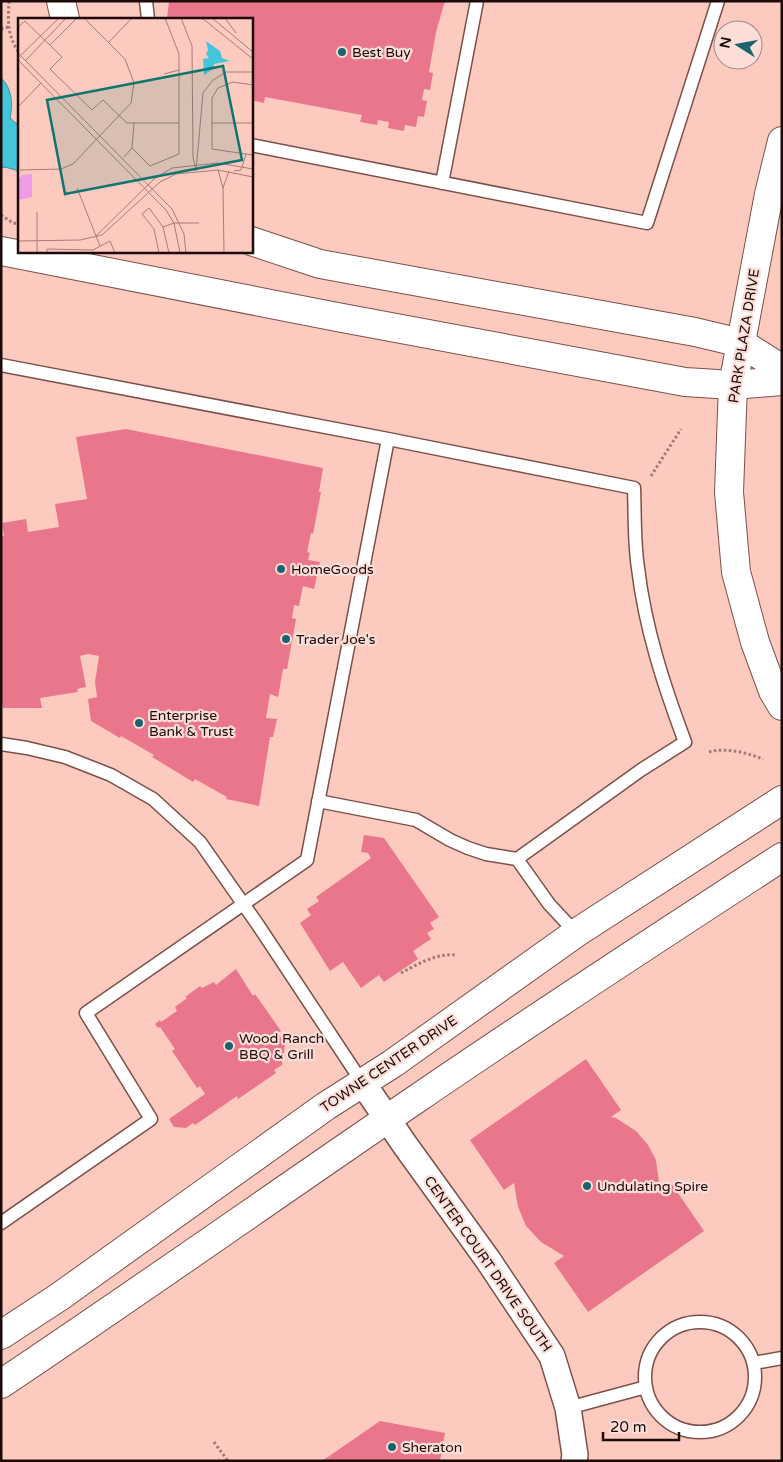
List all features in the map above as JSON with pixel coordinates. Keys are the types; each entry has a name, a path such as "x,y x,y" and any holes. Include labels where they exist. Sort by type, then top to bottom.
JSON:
{"main road":[{"path":"61,1 65,18"},
{"name":"PARK PLAZA DRIVE","path":"782,141 769,194 733,385 729,492 736,572 754,642 773,691 782,706"},
{"path":"252,241 320,264 695,332 741,343 782,369"},
{"path":"1,251 337,317 685,382 733,385 782,381"},
{"name":"TOWNE CENTER DRIVE","path":"1,1335 59,1297 326,1106 392,1064 576,933 782,800"},
{"path":"1,1384 387,1119 782,857"}],"street":[{"name":"CENTER COURT DRIVE SOUTH","path":"362,1082 488,1260 552,1356 568,1408 575,1455 574,1461"}],"lane":[{"path":"146,1 148,18"},
{"path":"442,183 477,1"},
{"path":"252,145 647,222 718,1"},
{"path":"1,365 634,488 638,568 654,650 685,742 618,786 518,859 486,854 468,848 416,820 318,801"},
{"path":"1,1223 151,1119 86,1013 307,860 388,439"},
{"path":"1,744 65,757 111,775 153,798 200,842 258,925 362,1082"},
{"path":"518,859 549,904 576,933"},
{"path":"688,1322 706,1322 722,1326 736,1335 747,1348 754,1363 755,1381 751,1398 742,1413 728,1424 712,1430 694,1432 678,1427 663,1417 652,1404 646,1387 646,1370 650,1354 660,1340 672,1329 688,1322"},
{"path":"754,1363 782,1358"},
{"path":"568,1408 646,1387"}],"path":[{"path":"9,1 8,27 11,40 18,51"},
{"path":"1,29 8,27"},
{"path":"1,215 13,223 18,224"},
{"path":"651,476 682,429"},
{"path":"710,752 725,750 763,759"},
{"path":"402,975 436,956 456,955"},
{"path":"214,1442 228,1461"}],"water":[{"path":"1,78 5,82 11,96 10,118 18,125 18,171 5,167 1,168"}],"building":[{"name":"Best Buy","path":"169,1 445,1 436,32 429,72 433,73 430,90 424,89 422,100 427,101 424,117 418,116 416,127 405,125 404,131 388,128 389,122 378,120 377,125 360,122 362,115 265,97 264,103 252,100 252,18 167,18"},
{"path":"126,429 323,468 319,492 321,492 313,534 311,533 307,552 310,553 308,560 320,562 314,589 303,586 299,606 294,605 292,618 296,619 287,669 283,669 278,697 270,694 266,718 277,719 273,737 270,737 259,806 226,799 227,797 195,779 193,782 152,757 154,755 91,721 88,699 97,697 95,682 99,656 88,654 80,656 86,687 77,689 78,692 40,698 42,708 3,708 1,697 1,537 4,536 2,523 26,519 28,532 59,527 55,504 87,499 76,437"},
{"path":"364,835 384,838 439,917 430,923 434,929 427,933 431,939 413,951 418,959 384,982 379,975 361,988 343,962 330,971 300,923 311,915 307,909 319,901 316,897 371,858 368,853 361,852"},
{"name":"Wood Ranch BBQ & Grill","path":"236,969 253,996 255,994 281,1031 278,1033 285,1044 282,1065 274,1070 276,1073 238,1099 237,1096 195,1125 193,1123 186,1128 174,1127 169,1119 205,1094 200,1086 197,1088 172,1051 175,1049 160,1027 158,1028 155,1024 177,1011 175,1007 200,986 202,988 214,982 216,985"},
{"path":"586,1059 621,1110 611,1117 616,1118 636,1131 648,1145 656,1160 660,1190 671,1183 704,1231 588,1312 554,1263 564,1256 541,1242 526,1226 518,1207 514,1183 504,1190 470,1140"},
{"name":"Sheraton","path":"380,1421 445,1433 440,1461 322,1461"}],"place":[{"name":"Best Buy","path":"342,52"},
{"name":"HomeGoods","path":"281,569"},
{"name":"Trader Joe's","path":"286,639"},
{"name":"Enterprise Bank & Trust","path":"139,723"},
{"name":"Wood Ranch BBQ & Grill","path":"229,1046"},
{"name":"Undulating Spire","path":"587,1186"},
{"name":"Sheraton","path":"392,1447"}]}
